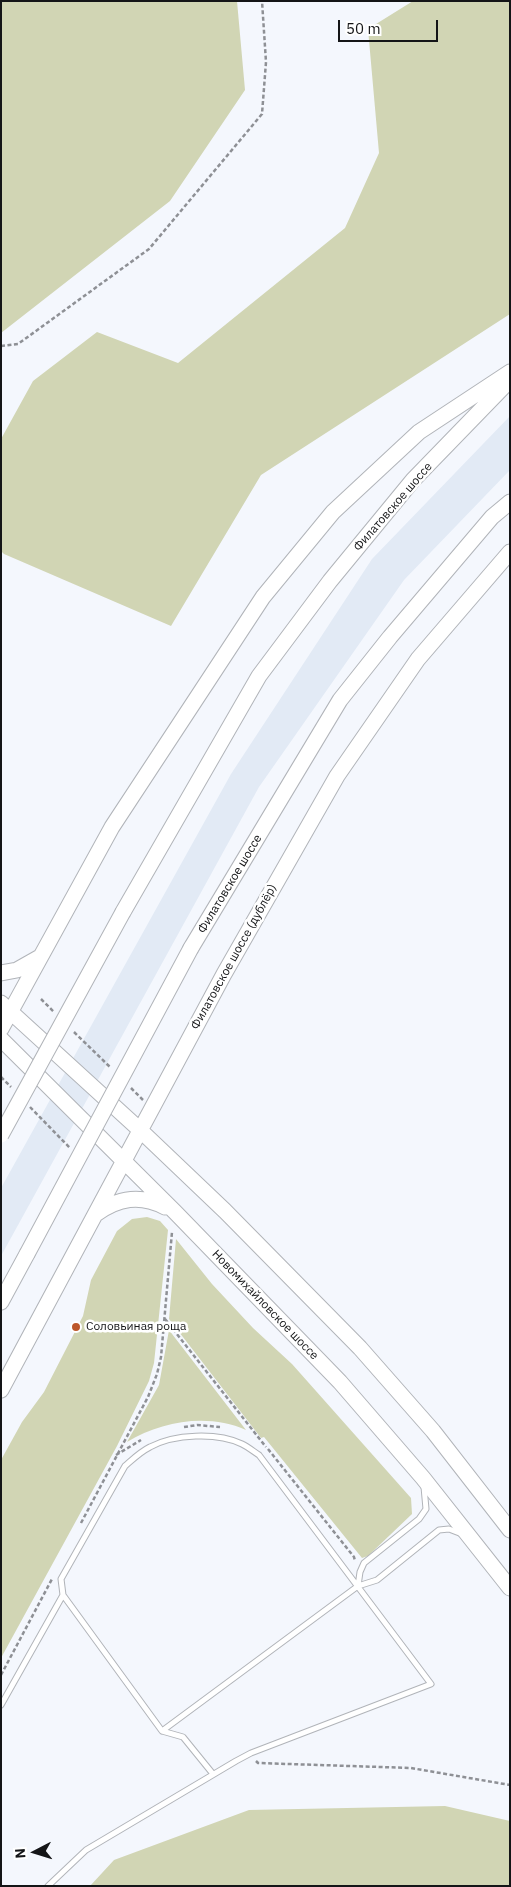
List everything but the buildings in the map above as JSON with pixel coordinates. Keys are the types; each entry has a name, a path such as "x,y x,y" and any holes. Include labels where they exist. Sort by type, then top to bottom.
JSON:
{"main road":[{"path":"1,1029 6,1007 41,956 112,827 263,597 332,512 419,432 510,372"},
{"name":"Филатовское шоссе","path":"1,1135 123,912 259,676 330,581 413,480 510,380"},
{"name":"Филатовское шоссе","path":"1,1302 191,948 340,700 447,569 492,517 510,502"},
{"name":"Филатовское шоссе (дублёр)","path":"1,1390 262,906 337,776 418,659 510,552"},
{"path":"1,973 17,970 29,965 41,956"},
{"path":"6,1007 140,1130 224,1211 360,1348 434,1431 510,1530"},
{"name":"Новомихайловское шоссе","path":"1,1039 175,1212 340,1382 423,1478 510,1588"},
{"path":"95,1215 107,1205 139,1198 157,1202 175,1212"}],"lane":[{"path":"48,1886 86,1850 250,1753 431,1684 258,1455 241,1444 217,1437 191,1436 150,1446 125,1466 60,1579 63,1595 162,1730 183,1737 213,1774"},
{"path":"358,1586 360,1572 364,1564 419,1519 426,1509 423,1478"},
{"path":"162,1730 358,1586 377,1580 439,1530 449,1529 462,1534 475,1543"},
{"path":"1,1705 63,1595"}],"path":[{"path":"1,346 18,344 149,249 262,114 266,62 262,1"},
{"path":"41,999 54,1012"},
{"path":"68,1026 115,1073"},
{"path":"1,1076 15,1091"},
{"path":"129,1086 142,1100"},
{"path":"29,1105 76,1154"},
{"path":"116,1455 148,1397 157,1374 161,1357 172,1232"},
{"path":"164,1318 266,1447"},
{"path":"253,1758 258,1763 411,1768 510,1785"}],"shaded area":[{"path":"510,416 510,470 404,580 259,787 1,1256 1,1188 231,774 372,559"}],"green space":[{"path":"1,1 237,1 245,90 170,201 1,333"},
{"path":"413,1 510,1 510,314 261,475 171,626 4,554 1,551 1,439 33,381 97,332 178,363 345,228 379,153 368,29"},
{"path":"147,1217 160,1221 168,1230 154,1363 149,1381 117,1446 1,1658 1,1460 22,1422 44,1392 83,1316 91,1280 117,1231 132,1219"},
{"path":"176,1239 212,1284 253,1328 292,1364 411,1498 412,1514 368,1556 362,1558 264,1437 261,1438 169,1319"},
{"path":"169,1330 246,1430 216,1422 185,1422 155,1429 127,1442 159,1385"},
{"path":"445,1806 510,1821 510,1886 90,1886 114,1860 249,1810"}],"place":[{"name":"Соловьиная роща","path":"76,1327"}]}
